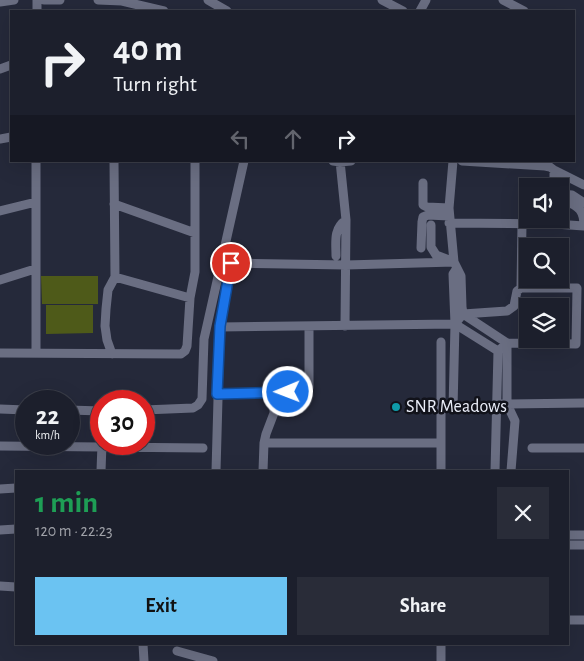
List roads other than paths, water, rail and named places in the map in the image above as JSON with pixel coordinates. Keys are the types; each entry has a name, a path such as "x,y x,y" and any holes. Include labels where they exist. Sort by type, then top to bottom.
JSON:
{"street":[{"path":"0,2 14,0"},
{"path":"44,0 70,0"},
{"path":"98,0 122,1 150,9"},
{"path":"208,0 225,10"},
{"path":"382,0 401,10"},
{"path":"503,0 522,10"},
{"path":"36,162 36,353"},
{"path":"112,354 105,326 108,290 115,277 114,162"},
{"path":"0,353 181,354 185,351 190,298 195,272 194,162"},
{"path":"155,410 193,408 202,399 204,339 244,162"},
{"path":"338,162 346,220 345,326"},
{"path":"453,162 449,216 455,265 453,274 455,324 453,409"},
{"path":"479,162 550,167 584,185"},
{"path":"554,170 554,178"},
{"path":"423,183 423,205 449,216"},
{"path":"569,196 572,195 584,203"},
{"path":"0,211 36,202"},
{"path":"569,202 584,215 584,226 569,223"},
{"path":"114,204 195,233"},
{"path":"421,248 423,217 428,215 519,224"},
{"path":"336,256 336,233 338,227 346,220"},
{"path":"431,225 431,248 436,255 455,265 462,276 463,314 455,324"},
{"path":"216,470 220,326 231,263 455,265"},
{"path":"0,280 35,269"},
{"path":"115,277 190,298"},
{"path":"463,314 507,311 514,306 517,291 521,288"},
{"path":"463,314 507,343 580,344 580,288"},
{"path":"220,326 455,324 498,351"},
{"path":"217,394 303,392 309,388 309,326"},
{"path":"440,342 441,470"},
{"path":"495,470 498,351 507,343"},
{"path":"507,343 507,404 515,421 511,470"},
{"path":"263,470 264,443 274,413 274,393"},
{"path":"496,404 584,403"},
{"path":"0,409 15,410"},
{"path":"264,443 440,443"},
{"path":"0,446 90,445"},
{"path":"155,447 203,448"},
{"path":"532,448 584,448"},
{"path":"102,455 102,470"},
{"path":"0,488 15,488"},
{"path":"0,530 15,529"},
{"path":"569,535 584,535"},
{"path":"569,545 584,544"},
{"path":"0,586 15,587"},
{"path":"569,620 584,620"},
{"path":"143,645 144,661"},
{"path":"440,661 441,645"},
{"path":"177,651 213,661"}],"place":[{"name":"SNR Meadows","path":"396,407"}]}
